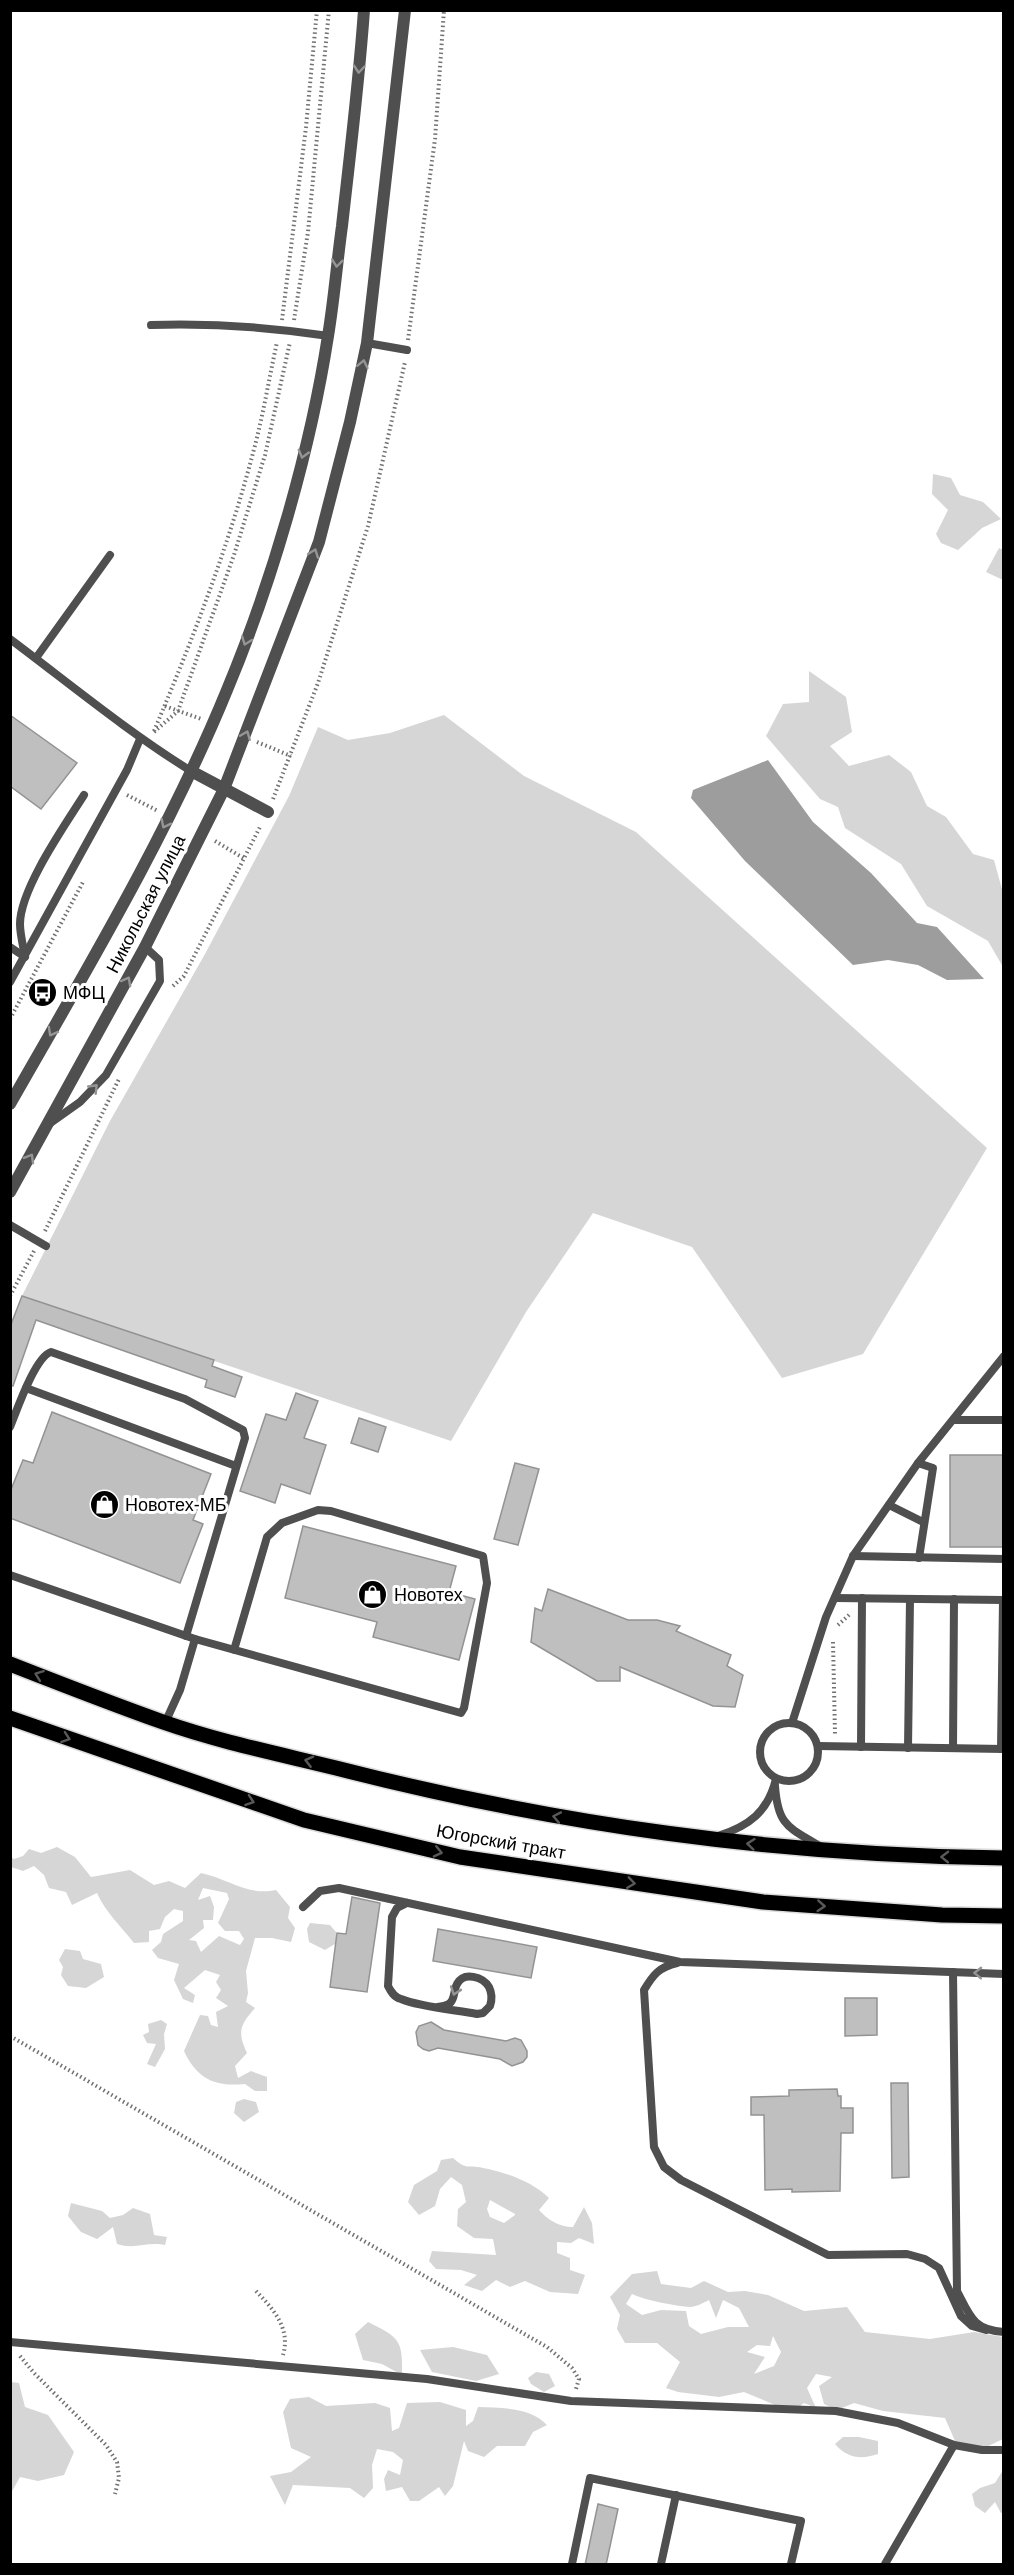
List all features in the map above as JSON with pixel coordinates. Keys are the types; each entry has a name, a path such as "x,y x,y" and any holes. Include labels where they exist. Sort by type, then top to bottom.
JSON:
{"main road":[{"name":"Югорский тракт","path":"10,1664 165,1723 477,1802 597,1825 705,1839 829,1852 1004,1858"},
{"name":"Югорский тракт","path":"10,1718 304,1820 460,1857 762,1902 942,1915 1004,1916"}],"street":[{"name":"Никольская улица","path":"10,1104 111,926 191,771 236,668 282,534 314,412 328,336 364,10"},
{"name":"Никольская улица","path":"10,1192 145,946 224,789 319,542 350,422 367,343 405,10"},
{"path":"191,771 268,812"}],"lane":[{"path":"151,325 208,323 280,328 328,336"},
{"path":"367,343 407,350"},
{"path":"36,658 110,555"},
{"path":"10,639 140,739 191,771"},
{"path":"10,982 127,770 140,739"},
{"path":"25,957 20,923 27,895 43,860 84,795"},
{"path":"49,1124 80,1102 106,1075 159,981 159,960 145,946"},
{"path":"10,948 25,957"},
{"path":"10,1225 46,1246"},
{"path":"10,1427 26,1388 43,1356 51,1352 185,1399 243,1430 245,1438 190,1637 180,1690 165,1723"},
{"path":"792,1723 826,1617 853,1556 918,1463 1002,1362"},
{"path":"26,1388 236,1466"},
{"path":"954,1420 1004,1420"},
{"path":"918,1463 933,1468 919,1558"},
{"path":"889,1505 923,1522"},
{"path":"10,1575 190,1637 234,1650 461,1713 464,1708 487,1583 483,1556 331,1511 306,1514 282,1523 267,1537 234,1650"},
{"path":"853,1556 1004,1559"},
{"path":"818,1746 1002,1749 1003,1600 835,1598"},
{"path":"861,1747 862,1598"},
{"path":"908,1748 910,1599"},
{"path":"953,1748 954,1599"},
{"path":"775,1782 804,1777 816,1763 818,1746 808,1730 792,1723 774,1727 763,1741 761,1759 775,1782 776,1806 781,1819 790,1828 829,1852"},
{"path":"705,1839 748,1824 757,1817 775,1782"},
{"path":"303,1907 320,1891 327,1888 339,1888 680,1962 1004,1974"},
{"path":"407,1903 397,1908 392,1917 388,1986 392,1994 402,2000 438,2007 477,2014 483,2013 490,2006 491,1991 485,1981 476,1977 466,1977 460,1979 456,1985 453,2001 438,2007"},
{"path":"680,1962 666,1966 653,1974 644,1990 654,2147 664,2167 681,2180 828,2255 907,2254 925,2259 939,2268 961,2316 972,2326 1004,2331"},
{"path":"953,1972 957,2291 971,2319 986,2330"},
{"path":"10,2342 427,2379 571,2401 836,2411 897,2423 954,2445 982,2451 1004,2450"},
{"path":"885,2565 954,2445"},
{"path":"572,2565 590,2478 801,2521 791,2565"},
{"path":"661,2565 676,2495"}],"path":[{"path":"317,10 306,127 280,328 253,453 189,646 153,734 178,711 234,555 265,455 292,330 308,231 329,10"},
{"path":"121,805 131,785"},
{"path":"10,1019 86,875"},
{"path":"836,1747 832,1631 850,1613 862,1613"},
{"path":"10,2036 547,2348 572,2368 579,2379 571,2401"},
{"path":"256,2291 279,2316 286,2344 280,2367"},
{"path":"16,2351 34,2373 106,2445 117,2462 119,2478 115,2494"}],"shaded area":[{"path":"933,474 951,478 960,495 983,502 1001,519 982,528 958,550 941,543 936,534 948,510 932,494"},
{"path":"999,548 1003,550 1003,580 986,572"},
{"path":"809,671 846,697 852,732 830,746 849,766 889,755 911,772 927,806 946,817 973,854 994,860 1003,893 1003,967 988,941 927,906 901,864 845,828 838,807 820,799 766,736 783,704 809,702"},
{"path":"444,715 524,776 636,832 987,1148 863,1354 782,1378 692,1247 593,1213 526,1312 451,1441 22,1296 110,1121 205,954 289,796 318,727 348,740 390,733"},
{"path":"768,760 813,822 871,873 917,923 937,927 984,979 947,980 918,965 888,960 853,965 745,861 691,798 693,790"},
{"path":"57,1847 75,1857 91,1877 130,1870 154,1885 169,1881 185,1888 201,1873 247,1889 276,1890 290,1907 288,1918 295,1928 291,1942 272,1938 255,1938 246,1971 248,1993 246,2002 255,2008 243,2024 241,2034 247,2053 235,2066 238,2078 251,2071 267,2077 267,2091 255,2091 245,2084 225,2084 208,2079 201,2075 189,2061 184,2051 200,2015 208,2016 211,2025 218,2027 216,2012 228,2006 216,1998 221,1990 216,1982 220,1975 205,1970 184,1988 195,1995 193,2003 183,1999 174,1980 179,1964 158,1958 152,1950 161,1942 163,1934 183,1921 183,1911 174,1909 165,1917 160,1929 149,1931 149,1942 134,1943 109,1913 97,1893 72,1905 66,1892 49,1888 44,1875 34,1866 23,1871 11,1867 11,1857 14,1859 23,1856 29,1849 41,1853","holes":["203,1888 227,1893 229,1899 218,1923 225,1931 239,1931 244,1939 240,1945 219,1936 201,1952 196,1941 189,1940 204,1928 203,1920 213,1920 214,1907 210,1896 198,1900"]},
{"path":"310,1923 330,1925 336,1932 338,1942 325,1950 309,1942 307,1929"},
{"path":"65,1949 80,1951 83,1959 101,1964 104,1977 86,1988 68,1986 61,1975 63,1967 59,1960"},
{"path":"161,2020 167,2024 164,2034 165,2049 155,2067 147,2064 156,2044 147,2043 143,2035 149,2032 148,2024"},
{"path":"244,2099 256,2102 259,2112 244,2122 234,2113 236,2102"},
{"path":"453,2158 465,2166 500,2172 518,2178 549,2198 539,2210 558,2224 573,2227 584,2207 592,2223 594,2244 579,2238 571,2243 557,2242 557,2253 570,2258 570,2270 585,2275 578,2294 550,2292 525,2281 510,2287 496,2280 482,2291 464,2285 477,2275 461,2270 436,2269 429,2261 432,2251 496,2255 493,2239 474,2238 457,2226 458,2209 466,2202 462,2185 451,2177 440,2189 435,2206 419,2215 408,2202 414,2185 437,2171 441,2160","holes":["490,2200 515,2214 504,2223 490,2217 487,2209"]},
{"path":"71,2203 102,2211 110,2218 123,2215 133,2208 150,2214 154,2235 167,2237 165,2245 124,2246 117,2244 113,2227 97,2239 81,2232 68,2216"},
{"path":"657,2271 661,2284 691,2288 704,2281 728,2292 745,2291 768,2295 804,2311 847,2307 865,2332 930,2339 974,2332 1003,2337 1003,2439 982,2449 955,2441 945,2418 883,2411 854,2403 837,2410 824,2404 819,2386 832,2377 816,2374 807,2388 816,2408 804,2403 792,2412 744,2392 719,2397 678,2392 666,2388 680,2362 657,2343 625,2343 617,2329 620,2315 610,2297 632,2274","holes":["632,2294 690,2307 709,2300 716,2318 723,2300 739,2308 749,2327 728,2327 701,2334 689,2326 686,2311 661,2310 642,2315 626,2304","773,2336 781,2352 774,2366 754,2374 765,2357 747,2352 757,2345 770,2346"]},
{"path":"368,2322 387,2332 397,2341 400,2347 402,2375 382,2364 363,2360 355,2334"},
{"path":"453,2347 487,2355 499,2374 476,2381 432,2372 420,2350"},
{"path":"536,2372 549,2374 555,2386 544,2392 531,2384 528,2378"},
{"path":"11,2382 19,2383 25,2407 48,2415 74,2452 64,2475 38,2481 20,2477 11,2493"},
{"path":"309,2397 326,2406 375,2403 390,2408 392,2431 399,2428 407,2403 440,2402 466,2410 466,2426 473,2421 478,2407 506,2408 524,2412 533,2415 547,2425 533,2432 525,2446 497,2446 484,2457 468,2451 464,2441 453,2486 445,2496 439,2487 419,2501 410,2501 402,2487 386,2491 384,2479 388,2470 400,2475 403,2460 393,2452 377,2449 372,2465 373,2488 364,2498 350,2488 293,2485 285,2505 270,2476 291,2472 311,2457 291,2448 283,2412 290,2399"},
{"path":"843,2437 859,2437 878,2441 878,2454 866,2457 849,2455 835,2444"},
{"path":"1003,2470 1003,2513 995,2502 985,2513 975,2506 972,2494 980,2488 995,2483"}],"building":[{"path":"10,715 77,763 41,809 10,786"},
{"path":"22,1296 214,1360 212,1366 242,1377 235,1397 205,1387 207,1380 36,1320 13,1386 10,1385 10,1327"},
{"path":"296,1393 318,1401 304,1438 326,1445 310,1494 281,1484 275,1503 240,1491 266,1414 286,1420"},
{"name":"Новотех-МБ","path":"52,1412 211,1474 193,1520 203,1524 180,1583 10,1518 10,1492 23,1460 33,1463"},
{"path":"359,1418 386,1427 378,1452 351,1443"},
{"path":"950,1455 1004,1455 1004,1547 950,1547"},
{"path":"515,1463 539,1469 518,1545 494,1539"},
{"name":"Новотех","path":"303,1526 456,1566 449,1592 475,1599 459,1660 373,1637 377,1622 285,1598"},
{"path":"548,1589 628,1620 657,1620 680,1626 676,1631 731,1655 727,1666 743,1675 735,1707 713,1706 620,1667 620,1681 597,1681 531,1642 535,1608 542,1611"},
{"path":"352,1897 380,1903 367,1992 330,1987 337,1933 346,1934"},
{"path":"438,1929 537,1947 531,1978 433,1961"},
{"path":"845,1998 877,1998 877,2035 845,2036"},
{"path":"431,2022 444,2030 506,2041 515,2038 521,2040 527,2051 527,2057 523,2062 512,2066 500,2059 438,2048 429,2051 423,2049 418,2045 416,2032 419,2026"},
{"path":"891,2083 908,2083 909,2177 892,2178"},
{"path":"837,2089 838,2096 841,2096 841,2108 853,2108 853,2133 841,2133 840,2191 765,2190 764,2115 751,2115 751,2097 789,2096 789,2090"},
{"path":"598,2504 618,2509 606,2565 585,2565"}],"place":[{"name":"МФЦ","path":"42,993"},
{"name":"Новотех-МБ","path":"104,1505"},
{"name":"Новотех","path":"373,1595"}]}
